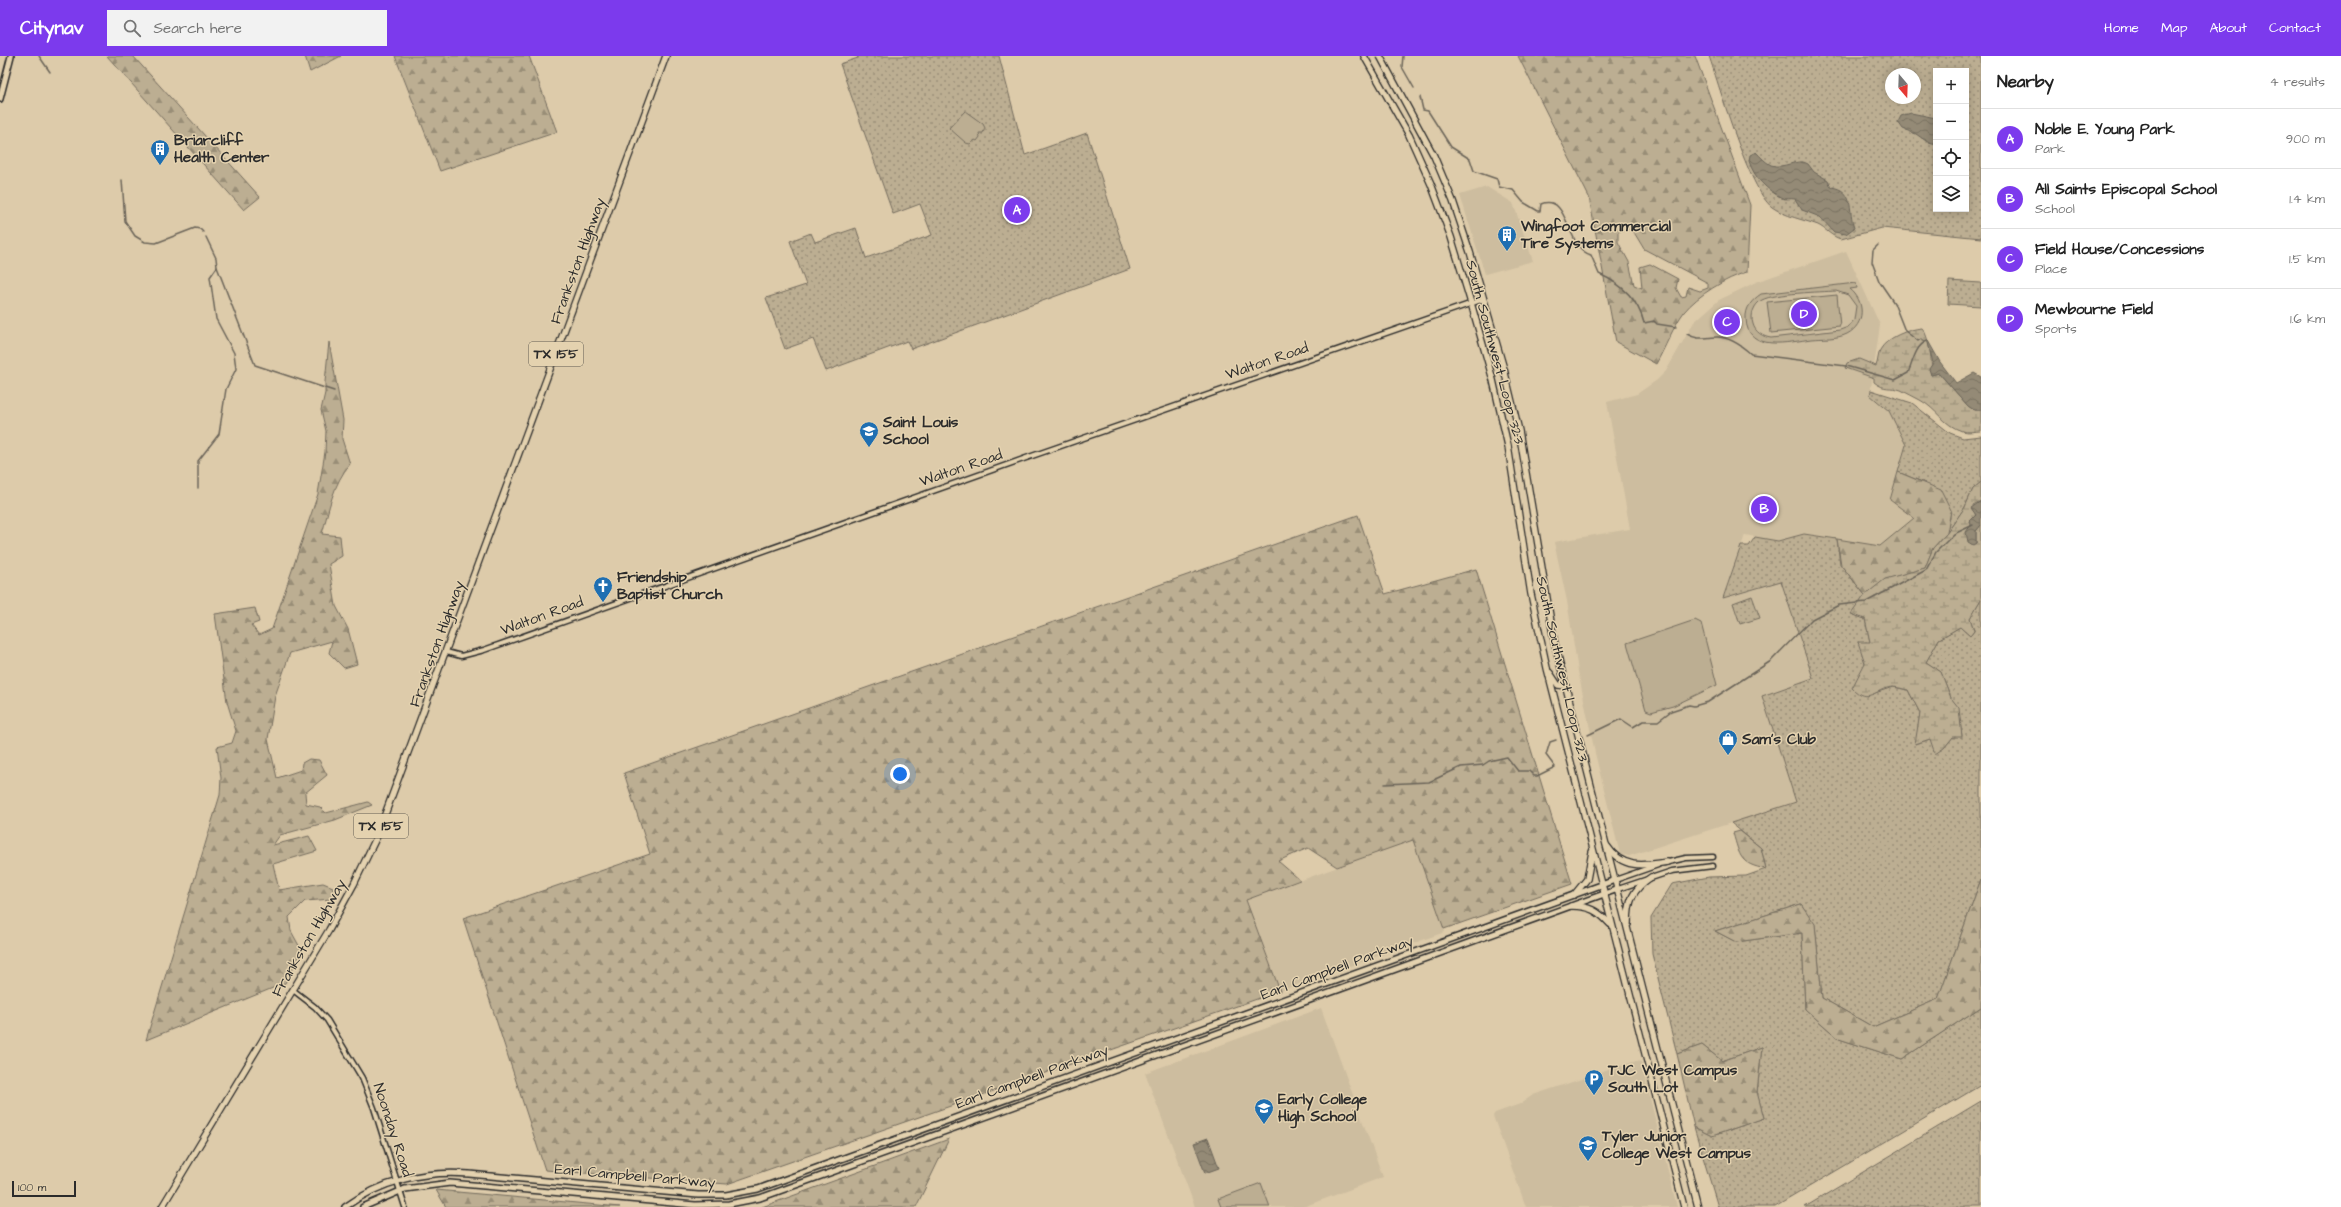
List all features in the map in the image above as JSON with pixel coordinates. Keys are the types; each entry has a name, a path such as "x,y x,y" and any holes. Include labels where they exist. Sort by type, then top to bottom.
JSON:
{"main road":[{"path":"0,99 11,56"},
{"name":"Frankston Highway","path":"162,1207 343,906 370,852 388,811 666,56"},
{"name":"South Southwest Loop 323","path":"1364,56 1405,128 1428,178 1449,231 1493,380 1508,446 1532,600 1547,668 1603,885 1611,925 1684,1207"},
{"name":"South Southwest Loop 323","path":"1380,56 1441,171 1465,235 1484,299 1519,431 1546,602 1698,1207"},
{"path":"1547,668 1558,685 1566,686"},
{"path":"1605,841 1615,856 1627,864 1640,866 1667,862"},
{"path":"1574,895 1587,879 1593,848"},
{"path":"1628,932 1631,897 1638,887 1650,877"},
{"name":"Earl Campbell Parkway","path":"345,1207 365,1194 397,1181 427,1175 460,1173 698,1195 726,1195 758,1189 1616,880"},
{"name":"Earl Campbell Parkway","path":"363,1207 400,1190 435,1184 460,1183 695,1205 729,1204 760,1198 1618,889"},
{"path":"1571,906 1586,906 1594,909 1611,925"},
{"path":"1056,1082 1059,1091"},
{"path":"758,1189 760,1198"}],"street":[{"name":"Walton Road","path":"446,652 461,656 484,650 1007,464 1484,299"},
{"name":"Earl Campbell Parkway","path":"1616,880 1667,862 1713,857"},
{"name":"Earl Campbell Parkway","path":"1618,889 1650,877 1688,868 1713,866"},
{"name":"Noonday Road","path":"293,990 315,1007 327,1020 360,1074 372,1102 405,1207"}],"shaded area":[{"path":"1487,187 1513,203 1533,261 1485,274 1460,195"},
{"path":"1846,251 1880,325 1870,395 1889,411 1906,446 1890,500 1914,518 1880,546 1806,534 1778,541 1745,535 1723,598 1781,580 1813,678 1762,696 1796,802 1629,856 1620,854 1595,753 1578,671 1567,601 1554,542 1630,529 1607,402 1637,394 1657,380 1666,371 1694,322 1719,300 1756,282"},
{"path":"1413,840 1445,932 1280,991 1246,900"},
{"name":"Early College High School","path":"1321,1008 1383,1177 1303,1207 1195,1207 1145,1073"},
{"name":"Tyler Junior College West Campus","path":"1636,1061 1641,1062 1677,1207 1526,1207 1493,1116 1495,1113 1520,1104 1533,1095"}],"green space":[{"path":"107,56 133,56 260,197 244,210"},
{"path":"305,56 341,56 310,72"},
{"path":"395,56 529,56 557,132 440,171"},
{"path":"857,56 999,56 1025,155 1087,133 1130,269 911,349 907,341 826,371 813,339 785,349 766,298 806,285 790,241 811,233 815,242 856,228 866,258 932,235 920,204 893,214 840,64 858,58"},
{"path":"1518,56 1695,56 1750,205 1747,272 1730,278 1705,293 1684,312 1676,324 1656,364 1616,342 1589,197","holes":["1627,228 1635,234 1644,249 1708,283 1708,288 1700,291 1688,287 1686,296 1681,297 1676,288 1678,279 1650,264 1640,267 1642,288 1634,285 1629,262 1618,242 1618,232"]},
{"path":"1709,56 1981,56 1981,238 1882,228 1841,239 1835,237 1818,225 1788,216 1772,207 1763,197 1745,160"},
{"path":"965,111 983,124 985,128 983,133 979,133 980,137 977,141 975,140 970,144 966,143 949,128"},
{"path":"1949,281 1981,283 1981,306 1948,304"},
{"path":"1856,283 1857,288 1850,289 1859,300 1861,306 1860,319 1853,330 1839,337 1781,343 1761,341 1754,337 1748,330 1746,315 1750,305 1761,294","holes":["1836,291 1848,295 1856,306 1854,320 1848,327 1840,330 1771,338 1760,334 1752,321 1752,314 1757,304 1768,298 1798,293"]},
{"path":"1837,295 1840,326 1771,333 1767,302"},
{"path":"1922,328 1927,337 1930,350 1931,375 1939,373 1968,406 1974,410 1981,410 1981,431 1967,432 1955,428 1920,400 1901,390 1878,385 1874,382 1874,378 1845,368 1847,363 1859,359 1876,366 1880,350 1883,345 1899,334"},
{"path":"329,342 343,420 342,439 350,464 339,480 329,506 322,534 340,536 342,556 329,564 336,606 348,629 357,664 344,668 329,653 332,641 290,653 275,696 268,739 277,778 301,770 302,763 309,759 319,760 327,775 305,793 306,804 320,807 326,813 368,802 372,805 335,820 280,835 273,845 309,836 317,851 273,864 279,890 323,883 333,887 332,899 305,901 289,917 291,931 302,951 285,983 146,1040 220,795 221,778 217,747 232,743 236,731 227,702 215,614 255,608 259,622 251,625 259,635 272,629 318,494 325,452 326,431 321,410 325,393"},
{"path":"1871,390 1912,403 1950,433 1963,438 1981,436 1981,482 1973,489 1965,507 1947,533 1951,510 1925,483 1898,472 1906,445 1889,411 1870,395"},
{"path":"1898,472 1941,490 1951,510 1947,533 1933,548 1925,568 1887,579 1865,595 1841,565 1837,539 1880,546 1914,518 1890,500"},
{"path":"1981,482 1981,501 1973,505 1976,515 1971,525 1976,543 1976,531 1981,525 1981,599 1970,618 1974,631 1970,636 1960,627 1939,639 1926,662 1941,672 1951,698 1959,708 1962,737 1953,737 1944,748 1935,754 1930,739 1915,744 1920,713 1908,690 1892,687 1867,696 1858,693 1852,688 1865,663 1858,642 1870,642 1865,619 1851,614 1865,595 1885,579 1925,568 1933,548 1947,533 1965,507 1973,489"},
{"path":"1358,515 1385,594 1476,569 1572,884 1444,929 1413,840 1337,867 1308,848 1278,861 1300,880 1246,900 1280,991 727,1184 545,1170 463,918 650,854 624,773"},
{"path":"1804,534 1837,539 1840,564 1865,595 1852,614 1865,619 1870,642 1865,663 1866,696 1893,687 1908,690 1920,713 1916,744 1930,739 1944,748 1953,737 1962,736 1958,708 1951,698 1941,672 1926,662 1939,639 1960,627 1970,636 1974,631 1970,618 1981,599 1981,879 1938,999 1873,1027 1822,998 1815,925 1801,904 1715,931 1736,942 1802,933 1805,1009 1839,1039 1902,1059 1981,1007 1981,1085 1775,1207 1718,1207 1694,1127 1712,1136 1764,1118 1757,1093 1762,1047 1722,1061 1702,1045 1677,1054 1652,954 1651,918 1672,884 1709,877 1746,876 1766,869 1761,848 1731,823 1796,802 1762,696 1813,678 1781,581 1723,598 1741,546 1749,546 1755,537 1778,541"},
{"path":"1752,596 1760,618 1740,624 1733,603"},
{"path":"1695,620 1701,623 1717,685 1673,706 1651,712 1646,710 1627,643"},
{"path":"1740,831 1761,848 1766,869 1751,865 1742,858 1737,848 1733,833"},
{"path":"1981,879 1981,1007 1902,1059 1839,1039 1805,1009 1802,933 1736,942 1715,931 1801,904 1815,924 1822,998 1873,1027 1938,999"},
{"path":"1702,1045 1722,1061 1762,1047 1757,1092 1764,1118 1712,1136 1694,1127 1677,1054"},
{"path":"1981,1101 1981,1207 1805,1207"},
{"path":"949,1139 916,1207 762,1207"},
{"path":"1261,1183 1270,1207 1221,1207 1218,1199"},
{"path":"436,1190 620,1207 446,1207"}],"water":[{"path":"1911,113 1933,117 1933,144 1916,134 1903,129 1898,122 1901,116"},
{"path":"1756,152 1771,165 1781,166 1800,162 1808,164 1814,172 1828,180 1831,187 1844,192 1849,202 1854,228 1846,234 1834,232 1820,217 1802,210 1795,199 1783,199 1776,195 1762,183 1751,167 1749,161 1750,155"},
{"path":"1927,339 1940,362 1956,383 1974,373 1981,377 1981,410 1974,410 1968,406 1939,373 1931,375 1929,369 1933,363"},
{"path":"1981,501 1981,525 1976,531 1976,543 1973,545 1968,542 1966,532 1971,525 1970,521 1976,515 1971,508"},
{"path":"1208,1138 1219,1168 1205,1173 1194,1143"}],"waterway":[{"path":"39,56 50,72"},
{"path":"1403,56 1402,67 1414,88"},
{"path":"1420,97 1423,110 1428,111 1451,147 1470,159 1474,171 1497,179 1499,187 1513,190 1523,202 1538,211 1540,211 1541,204 1550,203 1557,206 1563,213 1576,243 1591,255 1599,274 1615,282 1628,293 1638,307 1644,323 1654,321 1657,324 1676,327"},
{"path":"122,180 125,221 135,236 145,242 156,243 195,228 200,229 203,232"},
{"path":"206,237 216,258 217,267 255,365 334,391"},
{"path":"1878,245 1873,250 1872,262 1879,281 1894,303 1905,331 1918,341 1921,339 1924,342"},
{"path":"198,488 198,461 219,434 226,389 236,369 234,353 216,319 210,277 217,267"},
{"path":"1687,334 1698,338 1726,338 1751,354 1846,366 1895,380 1908,373 1917,350 1927,341"},
{"path":"1588,735 1621,719 1633,727 1643,721 1658,721 1671,711 1689,705 1694,706 1708,702 1771,661 1812,619 1839,605 1866,602 1926,570 1936,552 1954,534 1973,525"},
{"path":"1385,784 1429,782 1461,767 1483,765 1489,761 1507,757 1518,771 1529,771 1534,776 1537,776 1555,767 1546,755 1550,742 1556,740"}],"place":[{"name":"Briarcliff Health Center","path":"160,166"},
{"name":"Noble E. Young Park","path":"1017,210"},
{"name":"Wingfoot Commercial Tire Systems","path":"1507,252"},
{"name":"Mewbourne Field","path":"1804,314"},
{"name":"Field House/Concessions","path":"1727,322"},
{"name":"Saint Louis School","path":"869,448"},
{"name":"All Saints Episcopal School","path":"1764,509"},
{"name":"Friendship Baptist Church","path":"603,603"},
{"name":"Sam's Club","path":"1728,756"},
{"name":"TJC West Campus South Lot","path":"1594,1096"},
{"name":"Early College High School","path":"1264,1125"},
{"name":"Tyler Junior College West Campus","path":"1588,1162"}]}
